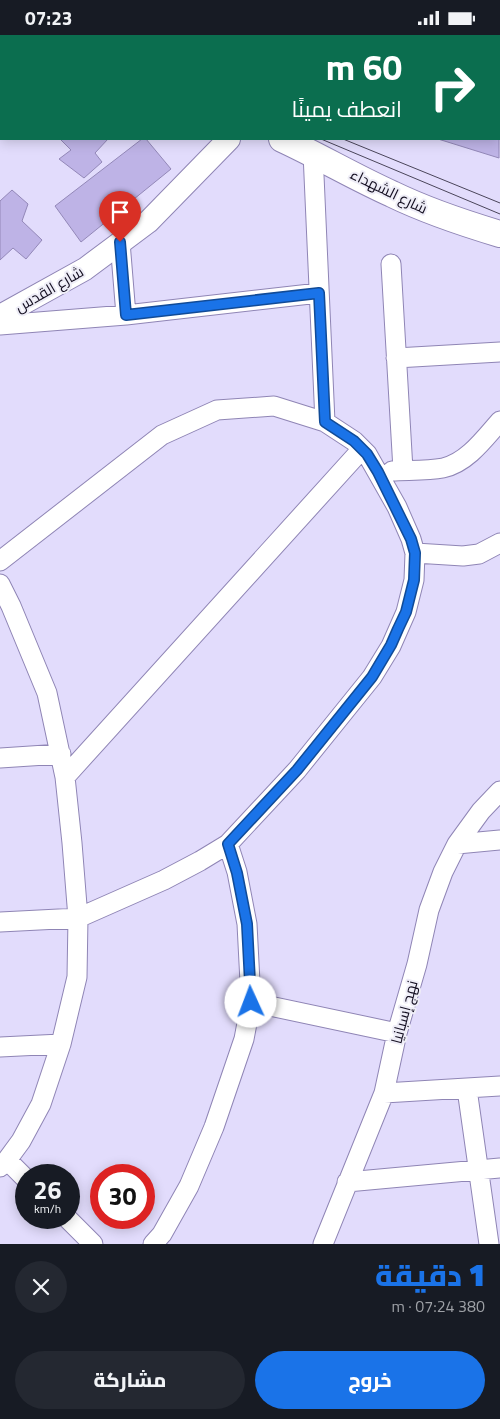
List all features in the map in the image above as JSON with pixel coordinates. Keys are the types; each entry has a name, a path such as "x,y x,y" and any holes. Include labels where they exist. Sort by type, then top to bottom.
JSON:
{"main road":[{"name":"شارع الشهداء","path":"284,140 391,194 448,218 500,234"}],"street":[{"name":"شارع القدس","path":"0,316 85,269 148,221 228,140"},
{"path":"313,153 325,422"},
{"path":"120,242 126,315"},
{"path":"391,264 403,470"},
{"path":"0,325 126,315 319,293"},
{"path":"396,358 500,352"},
{"path":"0,561 162,435 217,410 274,405 325,422 354,441 367,454 411,539 415,553 414,580 406,612 391,645 372,677 297,770 228,844 164,880 78,918 0,922"},
{"path":"378,472 443,468 454,464 473,451 500,421"},
{"path":"65,777 362,449"},
{"path":"415,553 463,556 479,554 500,543"},
{"path":"0,584 47,693 65,777 78,918 77,977 61,1043 41,1104 21,1141 4,1164 15,1172"},
{"path":"0,758 61,754"},
{"name":"نهج إسبانيا","path":"323,1244 384,1093 397,1033 417,963 429,910 443,872 457,844 481,811 500,791"},
{"path":"457,844 500,840"},
{"path":"153,1244 162,1234 189,1186 214,1127 244,1039 251,1002 247,924 237,873 228,844"},
{"path":"251,1002 397,1033"},
{"path":"0,1047 61,1043"},
{"path":"384,1093 500,1086"},
{"path":"467,1089 489,1244"},
{"path":"347,1182 500,1168"},
{"path":"78,1229 93,1244"}],"building":[{"path":"61,140 107,140 95,153 102,162 84,178 59,159 71,150"},
{"path":"141,140 147,140 171,169 81,242 55,206"},
{"path":"441,140 499,140 499,158"},
{"path":"12,190 28,204 22,221 42,240 26,259 13,248 0,260 0,201"}],"tram line":[{"path":"323,140 500,214"},
{"path":"345,140 500,203"}],"route":[{"path":"120,242 126,315 319,293 325,422 354,441 367,454 397,507 415,553 414,580 406,612 391,645 372,677 297,770 228,844 237,873 247,924 251,1002"}]}
